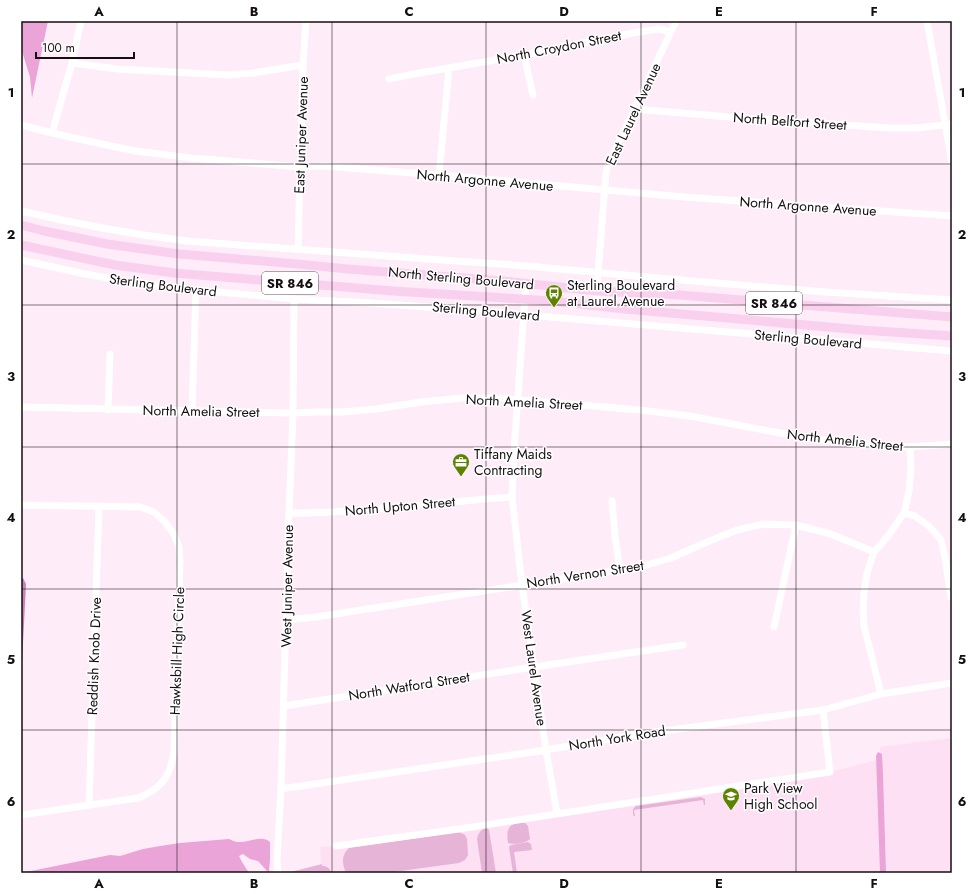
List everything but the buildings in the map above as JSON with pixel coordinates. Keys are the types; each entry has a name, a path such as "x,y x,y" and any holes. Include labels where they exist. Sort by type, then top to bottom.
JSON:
{"main road":[{"name":"North Sterling Boulevard","path":"21,225 108,244 179,254 526,283 597,291 679,295 952,317"},
{"name":"North Sterling Boulevard","path":"21,245 123,266 174,273 394,291 525,299 862,330 952,336"}],"street":[{"path":"52,133 72,63 81,21"},
{"name":"East Juniper Avenue","path":"298,249 303,65 306,21"},
{"name":"East Laurel Avenue","path":"596,306 606,172 676,21"},
{"path":"927,21 949,125 952,164"},
{"name":"North Croydon Street","path":"389,79 638,32 659,29 670,32"},
{"path":"524,54 533,95"},
{"path":"72,63 117,69 228,75 253,73 303,65"},
{"path":"439,175 449,68"},
{"name":"North Belfort Street","path":"635,109 737,118 890,128 917,128 949,125"},
{"name":"North Argonne Avenue","path":"21,125 106,145 164,155 300,167 324,166 439,175 692,198 952,216"},
{"path":"21,211 88,226 186,241 427,260 527,266 818,292 952,300"},
{"name":"Sterling Boulevard","path":"21,260 123,281 196,290 294,299 468,310 952,352"},
{"name":"West Laurel Avenue","path":"526,283 512,497 522,584 546,750 557,814"},
{"path":"192,411 196,290"},
{"name":"West Juniper Avenue","path":"278,873 277,860 284,706 294,299"},
{"path":"108,410 110,354"},
{"name":"North Amelia Street","path":"21,407 292,413 342,412 463,398 495,398 640,410 690,416 812,439 910,447 952,444"},
{"path":"882,694 864,626 864,593 867,573 874,552 888,536 904,513 909,491 911,469 910,447"},
{"name":"North Upton Street","path":"288,513 331,512 512,497"},
{"path":"612,502 614,536 620,570"},
{"name":"Hawksbill High Circle","path":"21,506 140,507 154,512 165,522 174,534 179,547 180,561 174,751 173,761 165,780 148,795 138,798 21,814"},
{"name":"Reddish Knob Drive","path":"89,805 99,506"},
{"path":"904,513 915,516 930,527 941,540 951,597"},
{"name":"North Vernon Street","path":"286,620 316,617 640,567 671,558 737,530 763,524 796,525 831,534 874,552"},
{"path":"774,626 796,525"},
{"name":"North Watford Street","path":"284,706 683,645"},
{"name":"North York Road","path":"281,789 546,750 639,734 822,710 882,694 952,683"},
{"path":"336,846 466,828 830,772 822,710"}],"shaded area":[{"path":"21,21 48,21 32,98 30,77 21,48"},
{"path":"21,578 23,578 26,584 21,682"},
{"name":"Park View High School","path":"952,738 952,873 322,873 320,847 336,846 830,772 881,759 880,747"},
{"path":"878,752 882,754 886,873 880,873 876,756"},
{"path":"701,797 705,799 705,805 703,800 634,810 635,816 633,815 633,809 636,806"},
{"path":"525,823 528,826 530,839 526,842 513,844 508,843 508,830 510,827 515,824"},
{"path":"486,828 489,830 496,873 482,873 477,839 480,832"},
{"path":"459,832 465,835 467,839 468,855 465,860 459,863 386,873 346,873 343,857 349,848"},
{"path":"229,839 242,842 263,839 270,842 269,872 258,861 250,859 243,854 239,856 249,873 21,873 110,855 120,856 143,849 160,846"},
{"path":"528,842 531,844 532,850 514,852 517,873 513,873 509,847 511,845"},
{"path":"322,864 322,866 329,869 331,873 287,873"}],"place":[{"name":"Sterling Boulevard at Laurel Avenue","path":"554,308"},
{"name":"Tiffany Maids Contracting","path":"461,477"},
{"name":"Park View High School","path":"731,811"}]}
